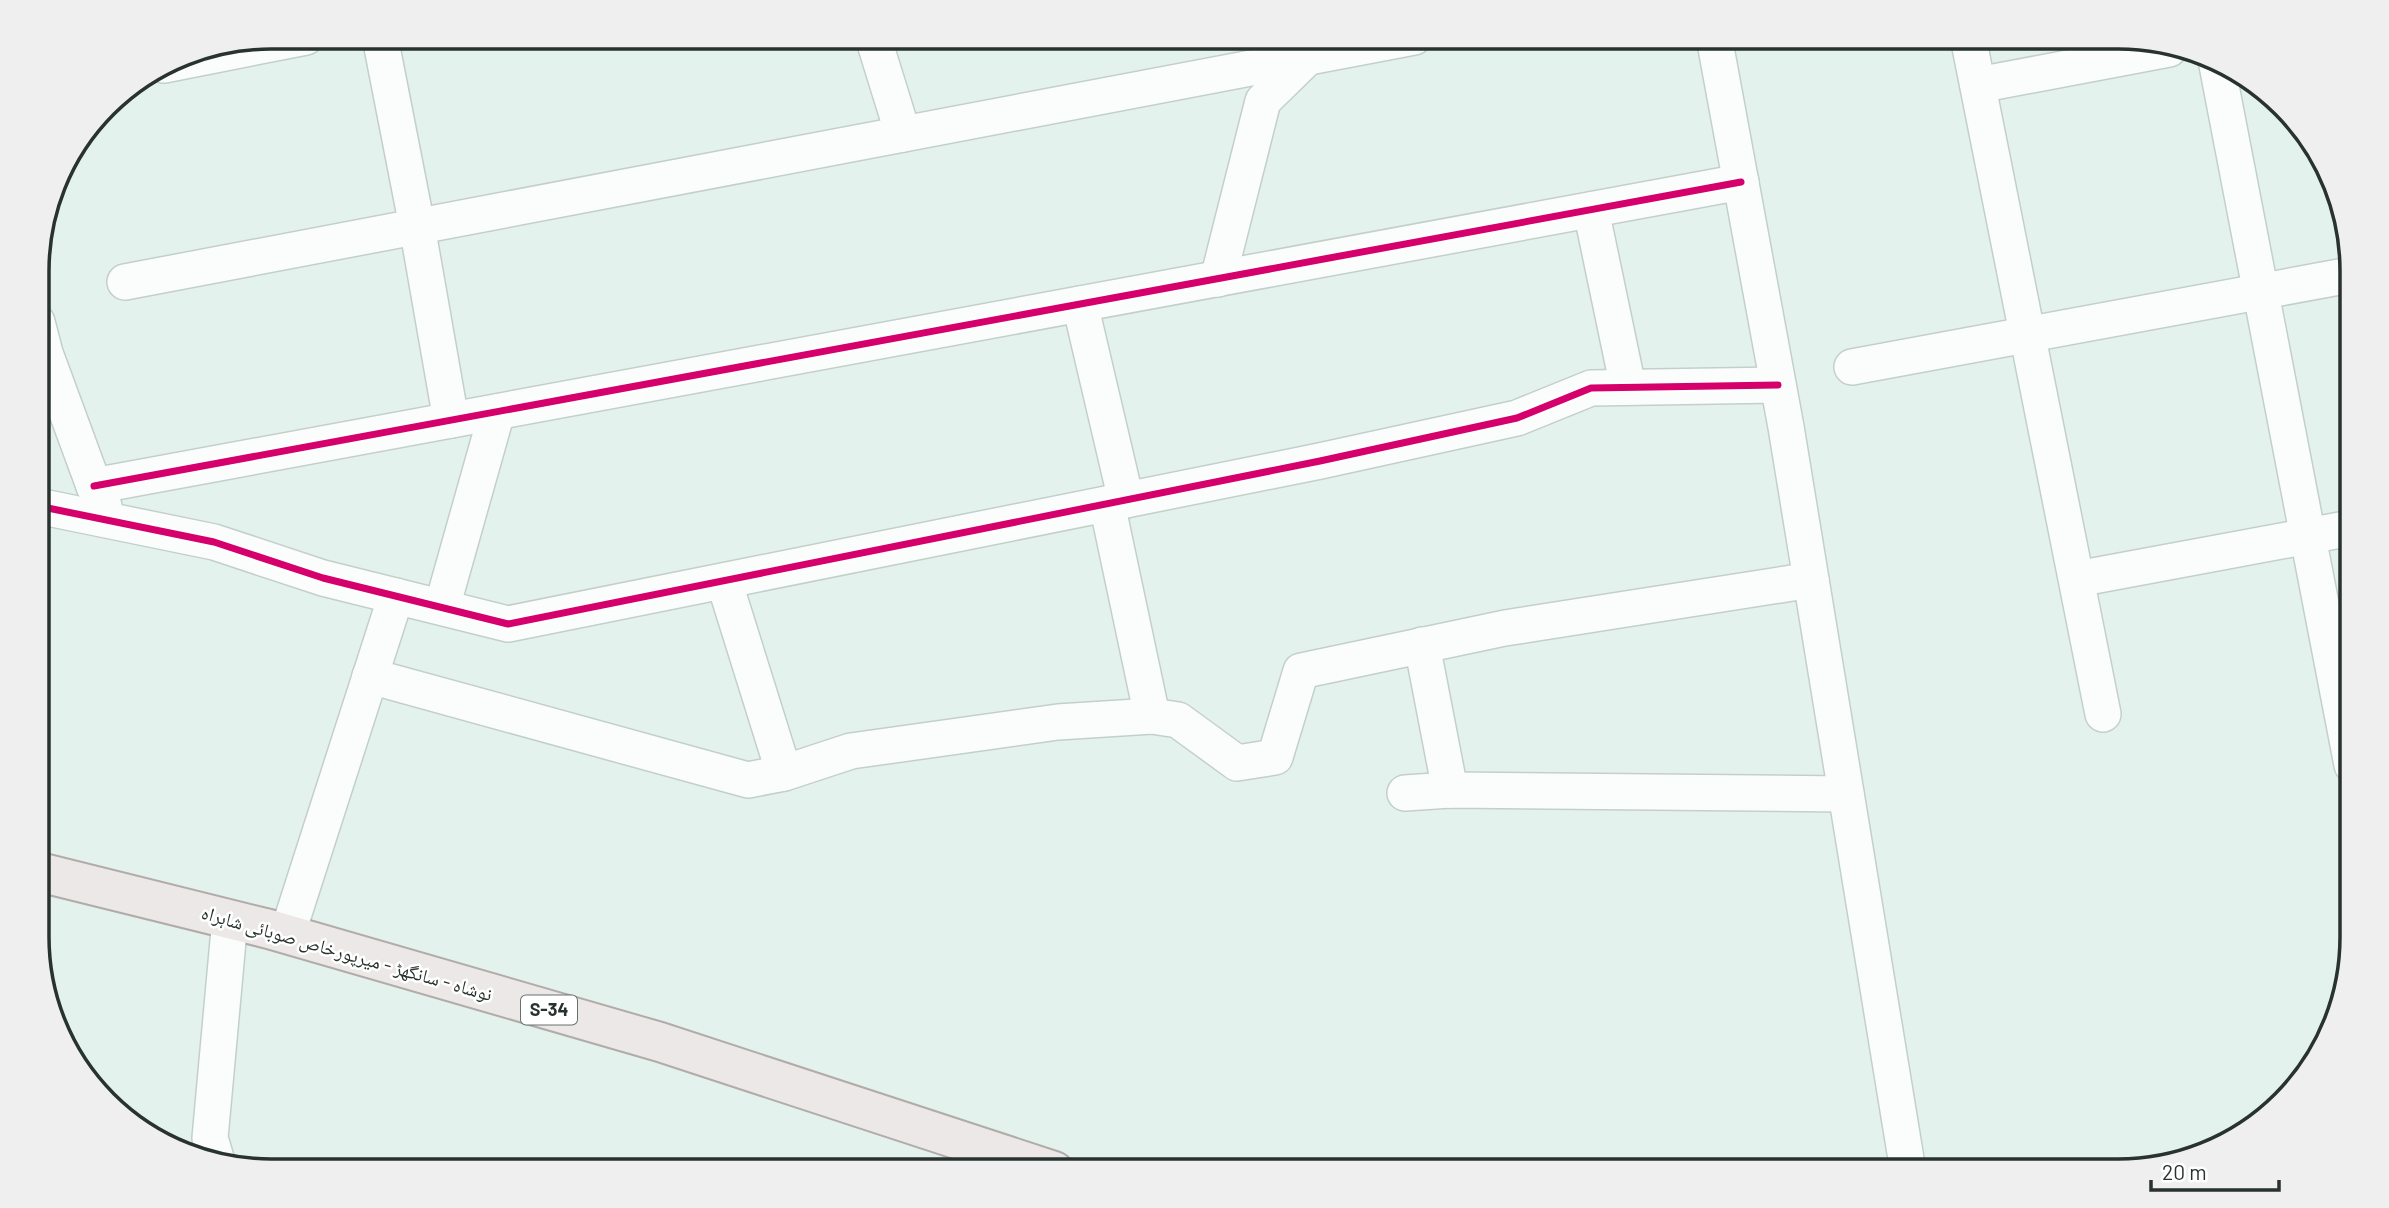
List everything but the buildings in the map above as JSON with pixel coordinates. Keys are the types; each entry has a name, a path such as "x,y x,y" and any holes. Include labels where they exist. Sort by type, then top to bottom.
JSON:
{"main road":[{"name":"نوشاہ - سانگھڑ - میرپورخاص صوبائی شاہراہ","path":"49,874 230,919 660,1042 1017,1159"}],"street":[{"path":"382,49 451,421"},
{"path":"877,49 902,134"},
{"path":"125,282 1350,49"},
{"path":"1716,49 1778,385 1906,1159"},
{"path":"1970,49 2104,714"},
{"path":"1978,85 2152,52"},
{"path":"1219,279 1263,101 1308,57"},
{"path":"2219,73 2340,704"},
{"path":"1219,74 1263,101"},
{"path":"94,486 1741,182"},
{"path":"1591,210 1628,387"},
{"path":"1852,367 2340,277"},
{"path":"1080,304 1152,716"},
{"path":"49,365 94,486 112,522"},
{"path":"49,508 214,542 323,578 508,624 1321,461 1517,418 1591,388 1778,385"},
{"path":"442,607 497,412"},
{"path":"2077,579 2340,530"},
{"path":"370,676 748,780 784,774 851,751 1058,722 1152,716 1178,720 1237,762 1275,757 1301,671 1504,628 1811,580"},
{"path":"724,581 784,774"},
{"path":"287,935 396,596"},
{"path":"1422,645 1450,790"},
{"path":"1405,793 1450,790 1846,794"},
{"path":"214,1151 210,1138 230,919"}],"cycle path":[{"path":"94,486 1741,182"},
{"path":"49,508 214,542 323,578 508,624 1320,461 1517,418 1591,388 1778,385"}]}
